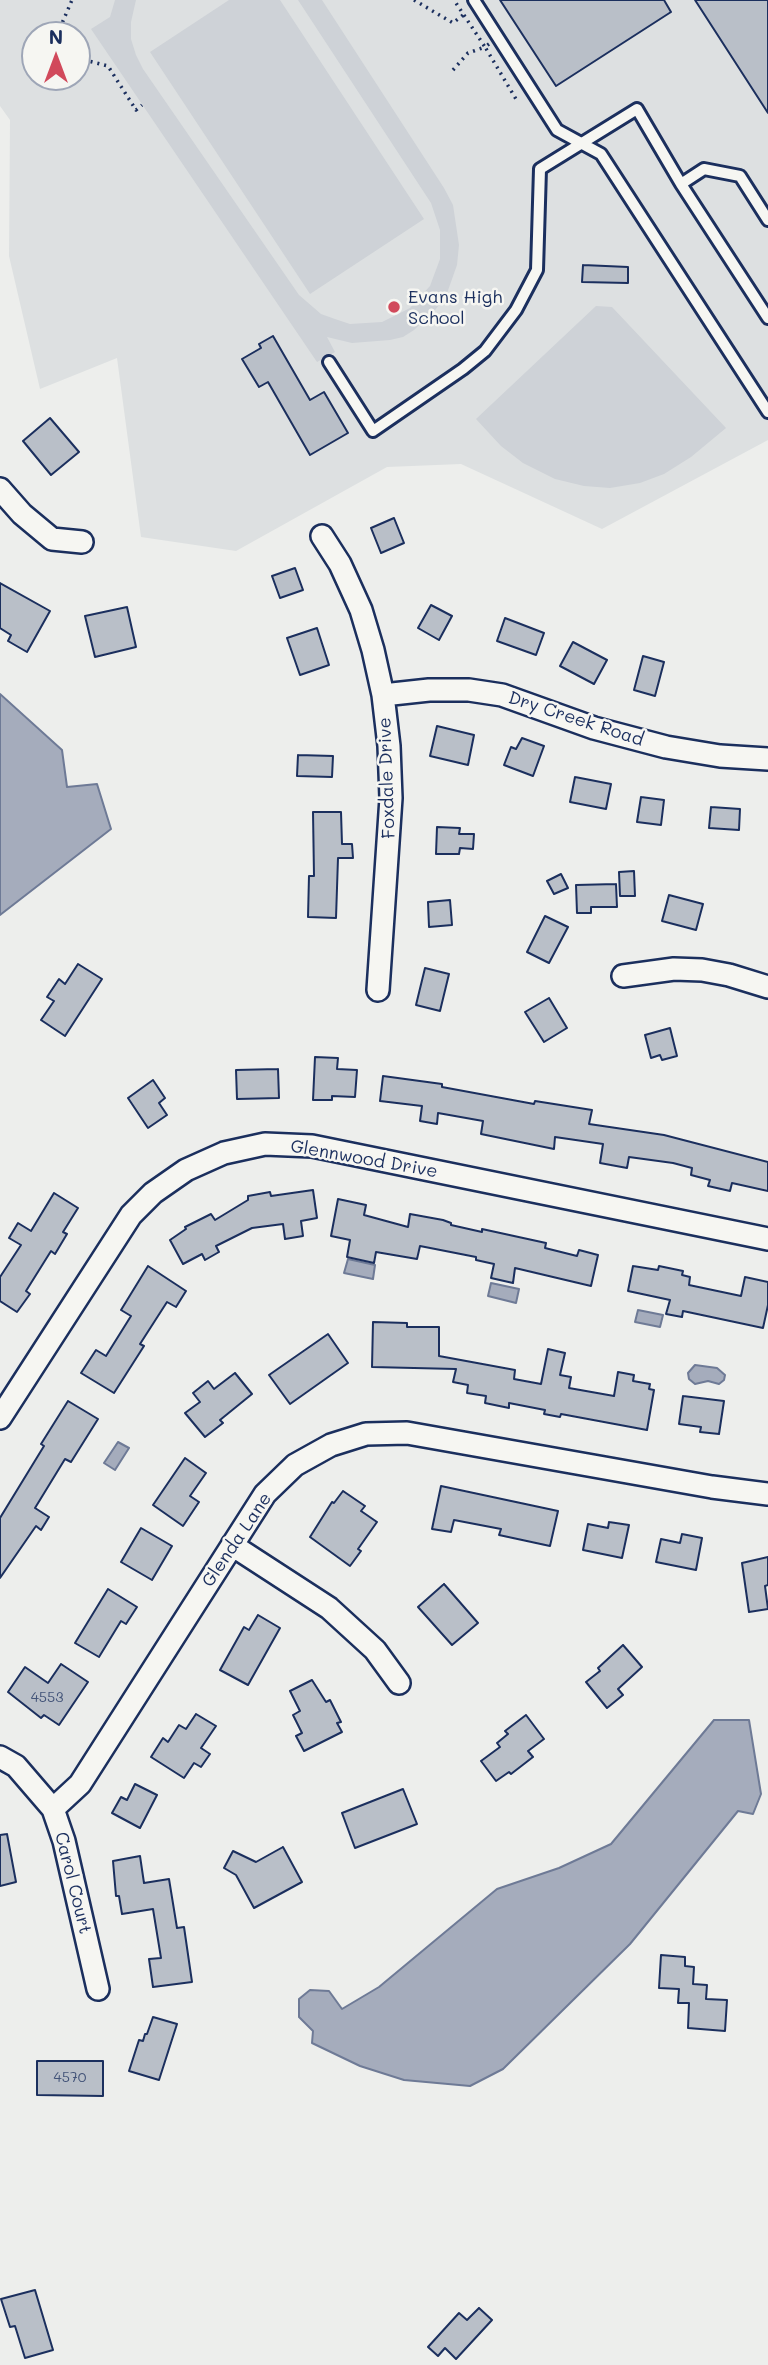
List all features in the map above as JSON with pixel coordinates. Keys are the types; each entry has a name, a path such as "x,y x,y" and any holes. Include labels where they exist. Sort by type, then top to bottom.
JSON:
{"street":[{"path":"0,489 22,514 52,539 82,542"},
{"name":"Foxdale Drive","path":"322,536 340,564 361,610 383,695 391,798 378,990"},
{"name":"Dry Creek Road","path":"383,695 429,690 469,690 502,695 594,728 666,747 720,756 768,759"},
{"path":"623,976 674,969 702,970 768,987"},
{"name":"Glennwood Drive","path":"0,1418 131,1215 153,1193 186,1170 224,1153 265,1144 313,1146 768,1239"},
{"name":"Glenda Lane","path":"53,1809 80,1784 265,1494 295,1465 331,1445 366,1434 407,1433 712,1487 768,1494"},
{"path":"232,1545 329,1608 376,1650 399,1683"},
{"name":"Carol Court","path":"0,1757 16,1766 53,1809 64,1840 98,1989"}],"lane":[{"path":"474,0 557,130 601,154 768,412"},
{"path":"329,362 373,431 478,357 516,310 537,270 540,169 637,109 681,184 768,318"},
{"path":"681,184 704,169 740,176 768,220"}],"path":[{"path":"63,21 72,0"},
{"path":"415,0 453,23 464,14"},
{"path":"453,70 468,53 485,47 454,0"},
{"path":"91,62 108,66 136,110 142,105"}],"shaded area":[{"name":"Evans High School","path":"0,0 768,0 768,440 602,529 461,464 387,467 236,551 141,537 117,358 40,389 9,256 10,120 0,106"},
{"path":"115,0 136,0 131,22 131,39 143,69 299,295 321,314 350,324 382,322 410,308 430,286 440,259 440,230 431,203 298,0 322,0 453,205 459,245 457,265 446,296 436,309 403,337 352,343 327,337 335,352 317,362 91,29 110,17"},
{"path":"229,0 280,0 424,219 310,294 150,52"},
{"path":"596,306 612,307 726,428 691,457 664,474 640,483 610,488 584,486 555,479 523,463 501,446 476,419"}],"water":[{"path":"0,694 62,750 67,787 97,784 111,829 0,915"},
{"path":"348,1259 375,1265 373,1279 344,1273"},
{"path":"491,1283 519,1289 516,1303 488,1296"},
{"path":"638,1310 663,1315 660,1327 635,1322"},
{"path":"695,1365 717,1368 725,1375 724,1380 719,1384 708,1381 695,1384 689,1379 688,1373"},
{"path":"118,1442 129,1448 115,1470 104,1463"},
{"path":"714,1720 749,1720 761,1794 753,1814 738,1811 630,1944 503,2069 470,2086 404,2080 360,2066 312,2043 313,2031 299,2017 299,1999 310,1990 329,1991 342,2009 379,1987 497,1889 559,1868 611,1844"}],"building":[{"path":"500,0 664,0 671,12 556,86"},
{"path":"695,0 768,0 768,113"},
{"path":"583,265 628,267 628,283 582,282"},
{"path":"273,336 310,400 324,392 348,433 310,455 268,382 259,387 242,359 261,348 259,344"},
{"path":"50,418 79,452 51,475 23,441"},
{"path":"394,518 404,543 381,553 371,528"},
{"path":"295,568 303,590 280,598 272,576"},
{"path":"0,583 50,611 27,652 8,641 11,635 0,628"},
{"path":"431,605 452,616 439,640 418,628"},
{"path":"127,607 136,647 95,657 85,616"},
{"path":"505,618 544,633 536,655 497,641"},
{"path":"317,628 329,665 300,675 287,638"},
{"path":"573,642 607,660 594,684 560,666"},
{"path":"643,656 664,662 655,696 634,690"},
{"path":"437,726 474,735 468,765 430,756"},
{"path":"522,738 544,746 533,776 504,765 511,747 516,749"},
{"path":"298,755 333,756 332,777 297,776"},
{"path":"575,777 611,784 606,809 570,802"},
{"path":"641,797 664,800 661,825 637,822"},
{"path":"711,807 740,809 739,830 709,828"},
{"path":"313,812 341,812 342,844 352,844 353,858 338,858 336,918 308,917 309,876 314,876"},
{"path":"437,827 460,828 459,834 474,834 473,849 460,848 459,854 436,854"},
{"path":"634,871 635,896 620,896 619,872"},
{"path":"561,874 568,888 554,894 547,881"},
{"path":"616,884 617,907 591,907 591,913 577,913 576,885"},
{"path":"669,895 703,904 696,930 662,921"},
{"path":"450,900 452,925 429,927 428,902"},
{"path":"545,916 568,927 549,963 527,952"},
{"path":"78,964 102,979 65,1036 41,1020 54,1001 47,997 59,979 65,984"},
{"path":"425,968 449,974 440,1011 416,1005"},
{"path":"549,998 567,1028 544,1042 525,1012"},
{"path":"670,1028 677,1056 662,1060 660,1055 651,1058 645,1035"},
{"path":"315,1057 338,1058 337,1069 357,1070 355,1097 332,1096 332,1100 313,1100"},
{"path":"278,1069 279,1098 237,1099 236,1070"},
{"path":"383,1076 442,1084 442,1087 534,1104 535,1101 592,1110 589,1124 664,1135 768,1162 768,1191 732,1183 730,1191 708,1186 710,1180 691,1175 692,1168 673,1163 629,1157 627,1168 600,1163 603,1144 555,1137 554,1149 481,1134 483,1121 438,1113 437,1124 420,1121 422,1106 380,1101"},
{"path":"153,1080 165,1098 159,1103 167,1115 148,1128 128,1098"},
{"path":"313,1190 317,1218 301,1221 303,1236 285,1239 283,1224 252,1228 216,1246 219,1252 205,1260 202,1254 183,1264 170,1240 186,1229 185,1227 211,1214 215,1220 248,1200 248,1196 270,1192 271,1196"},
{"path":"54,1193 78,1208 63,1232 67,1234 55,1254 51,1251 26,1291 30,1294 17,1312 0,1301 0,1277 21,1245 9,1238 18,1223 31,1231"},
{"path":"338,1199 366,1205 364,1215 408,1227 410,1214 443,1220 451,1225 482,1232 482,1229 546,1243 545,1248 577,1256 579,1250 598,1255 591,1286 515,1268 513,1283 491,1278 494,1264 476,1260 476,1257 420,1246 417,1259 376,1252 374,1263 347,1257 350,1240 331,1236"},
{"path":"148,1266 186,1291 176,1307 167,1302 140,1344 144,1346 114,1393 81,1373 96,1350 106,1356 131,1316 121,1310"},
{"path":"633,1266 658,1270 659,1266 683,1271 682,1275 690,1277 689,1285 741,1296 745,1277 768,1282 768,1305 763,1328 683,1311 682,1317 666,1314 670,1300 628,1291"},
{"path":"373,1322 407,1323 407,1327 439,1327 439,1356 515,1370 514,1379 541,1384 548,1349 565,1353 560,1375 571,1377 569,1388 614,1396 618,1372 634,1375 633,1381 650,1384 649,1389 654,1390 647,1430 561,1414 560,1417 544,1414 545,1410 509,1403 509,1408 485,1403 486,1396 467,1393 468,1385 453,1382 456,1369 372,1367"},
{"path":"328,1334 348,1363 290,1404 269,1375"},
{"path":"235,1373 252,1394 220,1420 223,1423 205,1437 185,1413 200,1402 193,1393 208,1381 214,1389"},
{"path":"683,1396 724,1401 719,1434 700,1432 701,1427 679,1424"},
{"path":"68,1401 98,1419 71,1462 65,1459 35,1508 49,1517 41,1530 36,1526 0,1578 0,1518"},
{"path":"185,1458 206,1473 190,1496 199,1502 183,1526 153,1505"},
{"path":"441,1486 558,1511 550,1546 499,1535 501,1529 454,1520 451,1532 432,1529"},
{"path":"343,1491 365,1506 361,1511 377,1522 350,1566 310,1537 332,1502 334,1503"},
{"path":"609,1522 629,1525 622,1558 583,1550 588,1524 608,1528"},
{"path":"141,1528 172,1546 152,1580 121,1562"},
{"path":"682,1534 702,1538 696,1570 656,1562 661,1539 680,1543"},
{"path":"768,1557 768,1585 765,1586 768,1609 749,1612 742,1563"},
{"path":"444,1584 478,1623 452,1645 418,1607"},
{"path":"108,1589 137,1607 126,1624 121,1621 99,1657 75,1643"},
{"path":"258,1615 280,1628 248,1685 220,1670 244,1627 249,1630"},
{"path":"623,1645 642,1667 618,1689 623,1695 607,1708 586,1682 600,1671 598,1668"},
{"path":"61,1664 88,1682 59,1725 44,1715 41,1718 8,1692 25,1667 48,1683"},
{"path":"312,1680 326,1702 330,1700 341,1722 337,1723 342,1732 304,1751 296,1736 302,1733 293,1715 300,1711 290,1691"},
{"path":"196,1714 216,1726 201,1748 210,1754 201,1767 194,1763 184,1778 151,1757 163,1738 168,1742 179,1725 186,1729"},
{"path":"526,1715 544,1739 528,1751 533,1757 511,1774 509,1772 496,1781 481,1761 500,1747 497,1743 508,1734 505,1731"},
{"path":"135,1784 157,1795 140,1828 112,1813 121,1797 127,1800"},
{"path":"403,1789 417,1824 355,1848 342,1813"},
{"path":"7,1834 16,1882 0,1886 0,1835"},
{"path":"283,1847 302,1882 254,1908 236,1875 224,1868 233,1851 256,1862"},
{"path":"140,1856 144,1883 169,1879 177,1928 184,1927 192,1982 153,1987 149,1959 161,1958 153,1909 122,1914 119,1896 116,1896 113,1861"},
{"path":"661,1955 685,1957 685,1966 694,1967 693,1984 707,1985 706,1999 727,2000 725,2031 688,2028 689,2003 678,2003 679,1989 659,1988"},
{"path":"153,2017 177,2024 159,2080 129,2071 139,2040 143,2041"},
{"path":"37,2061 103,2061 103,2096 37,2095"},
{"path":"35,2290 53,2350 25,2358 15,2326 10,2327 1,2299"},
{"path":"479,2308 492,2320 456,2359 445,2348 438,2356 428,2347 459,2313 467,2320"}],"place":[{"name":"Evans High School","path":"394,307"}]}
